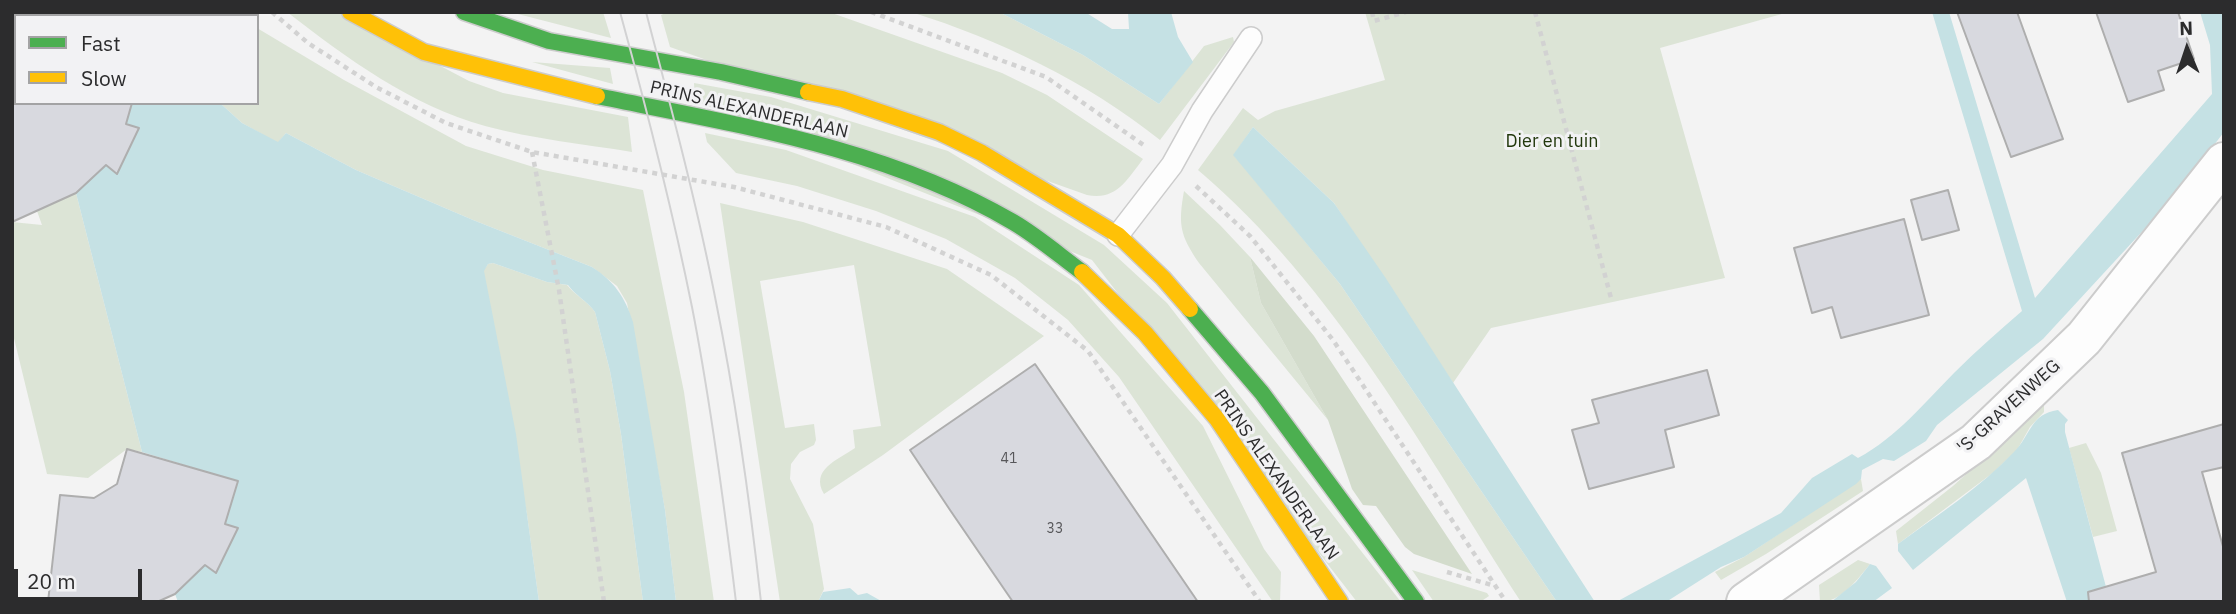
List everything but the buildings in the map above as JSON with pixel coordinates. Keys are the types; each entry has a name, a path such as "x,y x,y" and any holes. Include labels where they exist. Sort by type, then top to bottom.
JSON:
{"main road":[{"name":"PRINS ALEXANDERLAAN","path":"351,12 424,52 590,95 779,133 858,156 937,184 1014,222 1083,273 1145,333 1217,419 1340,602"},
{"name":"PRINS ALEXANDERLAAN","path":"464,12 549,41 722,72 842,99 939,132 982,153 1118,235 1163,278 1262,393 1416,602"}],"street":[{"name":"'S-GRAVENWEG","path":"1746,602 1976,442 2084,338 2224,162"}],"lane":[{"path":"1118,235 1172,165 1202,111 1251,37"}],"path":[{"path":"272,12 309,43 376,87 446,123 532,152 734,187 886,227 991,275 1088,351 1260,602"},
{"path":"872,12 1046,77 1172,165 1250,236 1333,340 1506,602"},
{"path":"1372,12 1374,21 1406,12"},
{"path":"1535,12 1611,298"},
{"path":"532,152 559,290 604,602"}],"green space":[{"path":"12,12 63,12 14,14 12,64"},
{"path":"149,12 241,14 150,14"},
{"path":"287,12 338,12 469,81 503,93 628,117 632,152 521,134 457,117 381,79"},
{"path":"510,12 603,12 611,38"},
{"path":"668,12 829,12 1002,73 1047,95 1143,159 1126,181 1113,192 1106,195 1087,195 670,47 661,15"},
{"path":"911,12 999,12 1083,55 1159,104 1204,46 1233,37 1234,42 1160,140 1102,99 1041,64 977,36"},
{"name":"Dier en tuin","path":"1365,12 1789,12 1660,48 1725,278 1491,328 1453,383 1334,203 1253,127 1234,155 1340,284 1557,602 1521,602 1413,431 1335,318 1247,216 1198,170 1243,108 1258,120 1275,111 1385,80"},
{"path":"259,29 344,80 466,146 543,170 643,190 684,392 714,602 676,602 665,510 627,303 617,286 592,267 356,170 286,133 278,143 242,123 222,105 259,105"},
{"path":"532,62 610,68 613,84"},
{"path":"694,83 771,97 948,151 1104,245 1167,303 1401,602 1357,602 1092,260 695,101"},
{"path":"705,133 786,150 975,217 1079,285 1203,426 1264,549 1281,572 1280,602 1273,602 1119,377 1068,320 1015,278 946,239 876,211 797,186 736,173 707,142"},
{"path":"1184,191 1250,257 1261,303 1328,420 1199,263 1182,229"},
{"path":"76,193 142,452 127,449 88,478 47,474 12,330 12,222 42,225 37,211"},
{"path":"720,203 803,222 947,269 1044,336 883,455 824,494 820,478 828,466 855,448 853,430 881,426 854,265 760,281 785,428 814,424 814,445 800,452 791,464 790,479 813,524 824,589 819,600 814,602 780,602"},
{"path":"1250,257 1314,336 1472,574 1414,554 1405,547 1376,506 1363,505 1352,489 1328,420 1261,303"},
{"path":"493,263 547,282 567,285 595,312 610,371 621,434 643,602 539,602 527,515 483,271 488,264"},
{"path":"2044,404 2044,412 2030,427 2017,450 1994,472 1898,544 1896,531 1953,486"},
{"path":"2086,443 2101,473 2117,531 2093,537 2069,448"},
{"path":"1861,479 1863,491 1766,554 1721,580 1715,572 1744,557"},
{"path":"1858,560 1870,564 1842,594 1820,602 1819,585"},
{"path":"1412,570 1487,593 1489,596 1480,602 1434,602"}],"water":[{"path":"999,12 1085,12 1112,29 1129,29 1128,12 1171,12 1178,37 1193,62 1159,104 1083,55"},
{"path":"1932,12 1949,12 2035,298 2212,94 2210,45 2200,12 2224,12 2224,132 2174,197 2043,339 1937,425 1926,441 1894,461 1883,459 1862,470 1861,479 1856,484 1744,557 1721,567 1666,602 1616,602 1781,513 1812,478 1852,454 1858,458 1872,450 1898,430 1962,365 2022,311"},
{"path":"131,105 222,105 242,123 278,142 286,133 356,170 592,267 607,278 622,297 633,322 665,510 676,602 643,602 621,434 610,371 595,312 568,285 547,282 493,263 488,264 484,271 516,434 539,602 178,602 175,594 205,565 215,572 232,540 236,528 225,524 237,481 142,452 76,193 106,165 116,172 138,128 126,124"},
{"path":"1253,127 1334,203 1385,277 1595,602 1557,602 1340,284 1233,155"},
{"path":"2058,410 2068,420 2065,432 2110,602 2067,602 2026,478 1913,570 1898,551 1898,544 1987,477 2014,452 2036,421 2049,412"},
{"path":"1870,564 1876,566 1892,588 1873,602 1831,602 1856,582"},
{"path":"850,588 858,595 867,593 883,602 814,602 819,600 823,592"}],"tram line":[{"path":"620,12 659,159 692,307 717,454 736,602"},
{"path":"646,12 709,265 742,452 761,602"}],"traffic: fast":[{"path":"464,12 549,41 721,72 808,92"},
{"path":"597,96 811,142 915,175 1013,222 1082,272"},
{"path":"1190,309 1262,393 1416,602"}],"traffic: slow":[{"path":"350,12 424,52 597,96"},
{"path":"808,92 842,99 939,132 982,153 1118,235 1163,278 1190,309"},
{"path":"1082,272 1145,333 1217,419 1340,602"}]}
